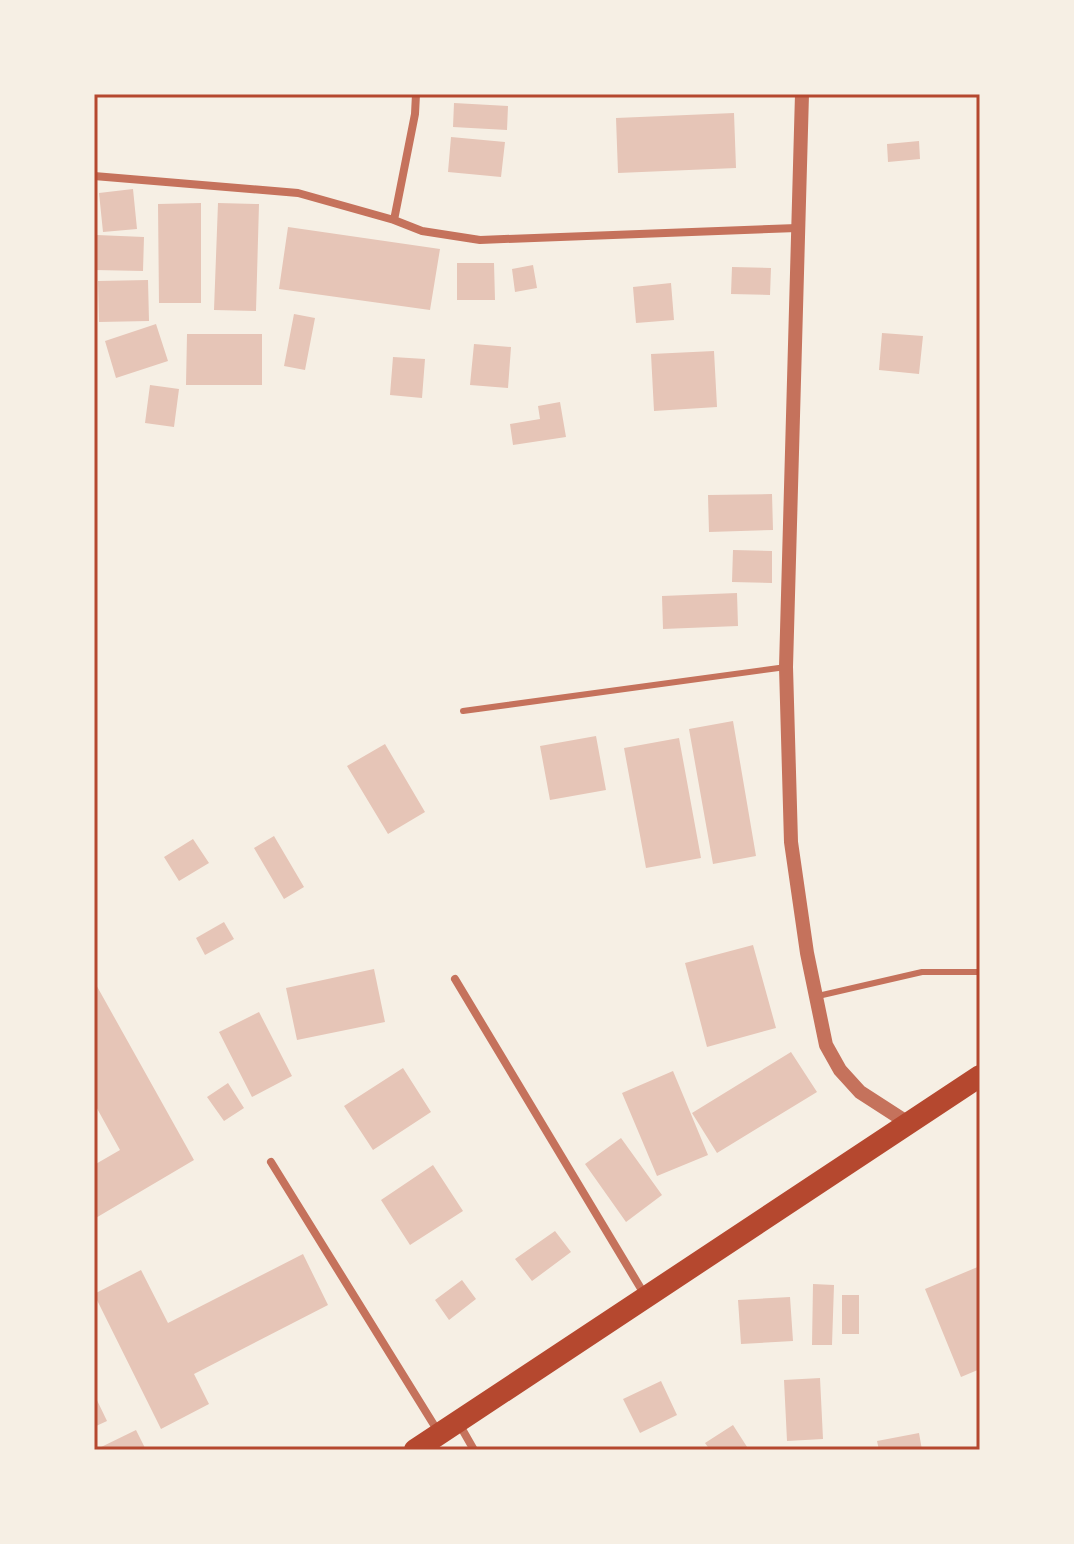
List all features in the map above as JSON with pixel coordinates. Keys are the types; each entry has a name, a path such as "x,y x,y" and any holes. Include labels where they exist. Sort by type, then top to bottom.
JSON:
{"highway":[{"path":"415,1450 980,1076"}],"street":[{"path":"394,220 415,114 416,94"},
{"path":"802,94 786,667 791,842 815,997 826,1045 840,1070 860,1092 908,1123"},
{"path":"94,176 298,193 422,231 480,240 797,228"},
{"path":"455,979 646,1298"},
{"path":"271,1162 439,1434"},
{"path":"458,1421 474,1450"}],"lane":[{"path":"463,711 786,667"},
{"path":"815,997 922,972 980,972"}],"building":[{"path":"454,103 508,106 507,130 453,127"},
{"path":"734,113 736,168 618,173 616,118"},
{"path":"451,137 505,142 501,177 448,172"},
{"path":"919,141 920,159 888,162 887,144"},
{"path":"133,189 137,229 103,232 99,193"},
{"path":"201,203 201,303 159,303 158,204"},
{"path":"218,203 259,204 256,311 214,310"},
{"path":"288,227 440,249 430,310 279,289"},
{"path":"97,235 144,237 143,271 95,270"},
{"path":"457,263 494,263 495,300 457,300"},
{"path":"533,265 537,288 515,292 512,269"},
{"path":"732,267 771,268 770,295 731,294"},
{"path":"148,280 149,321 99,322 98,281"},
{"path":"671,283 674,320 636,323 633,287"},
{"path":"294,314 315,318 305,370 284,366"},
{"path":"156,324 168,361 116,378 105,341"},
{"path":"882,333 923,336 919,374 879,370"},
{"path":"187,334 262,334 262,385 186,385"},
{"path":"474,344 511,347 508,388 470,385"},
{"path":"714,351 717,407 654,411 651,354"},
{"path":"393,357 425,359 422,398 390,395"},
{"path":"150,385 179,389 174,427 145,423"},
{"path":"560,402 566,437 513,445 510,424 540,419 538,406"},
{"path":"772,494 773,530 709,532 708,495"},
{"path":"733,550 772,551 772,583 732,582"},
{"path":"737,593 738,626 663,629 662,596"},
{"path":"733,721 756,856 713,864 689,729"},
{"path":"596,736 606,790 550,800 540,746"},
{"path":"679,738 701,858 646,868 624,748"},
{"path":"385,744 425,812 388,834 347,766"},
{"path":"274,836 304,887 284,899 254,848"},
{"path":"193,839 209,863 179,881 164,857"},
{"path":"224,922 234,939 205,955 196,938"},
{"path":"753,945 776,1028 707,1047 685,963"},
{"path":"374,969 385,1022 297,1040 286,988"},
{"path":"94,981 194,1160 94,1219 94,1165 120,1150 94,1103"},
{"path":"259,1012 292,1076 252,1097 219,1032"},
{"path":"791,1052 817,1092 717,1153 692,1113"},
{"path":"403,1068 431,1112 373,1150 344,1106"},
{"path":"673,1071 708,1155 657,1176 622,1093"},
{"path":"228,1083 244,1108 224,1121 207,1097"},
{"path":"621,1138 662,1195 626,1222 585,1164"},
{"path":"433,1165 463,1211 410,1245 381,1200"},
{"path":"555,1231 571,1252 532,1281 515,1259"},
{"path":"303,1254 328,1305 194,1374 209,1404 161,1429 94,1294 141,1270 168,1323"},
{"path":"980,1266 980,1369 961,1377 925,1289"},
{"path":"462,1280 476,1299 449,1320 435,1300"},
{"path":"813,1284 834,1285 832,1345 812,1345"},
{"path":"842,1295 859,1295 859,1334 842,1334"},
{"path":"790,1297 793,1341 741,1344 738,1300"},
{"path":"820,1378 823,1439 787,1441 784,1380"},
{"path":"661,1381 677,1415 640,1433 623,1399"},
{"path":"94,1394 107,1421 94,1427"},
{"path":"733,1425 749,1450 710,1450 705,1443"},
{"path":"136,1430 146,1450 95,1450"},
{"path":"919,1433 922,1450 879,1450 877,1441"}]}
